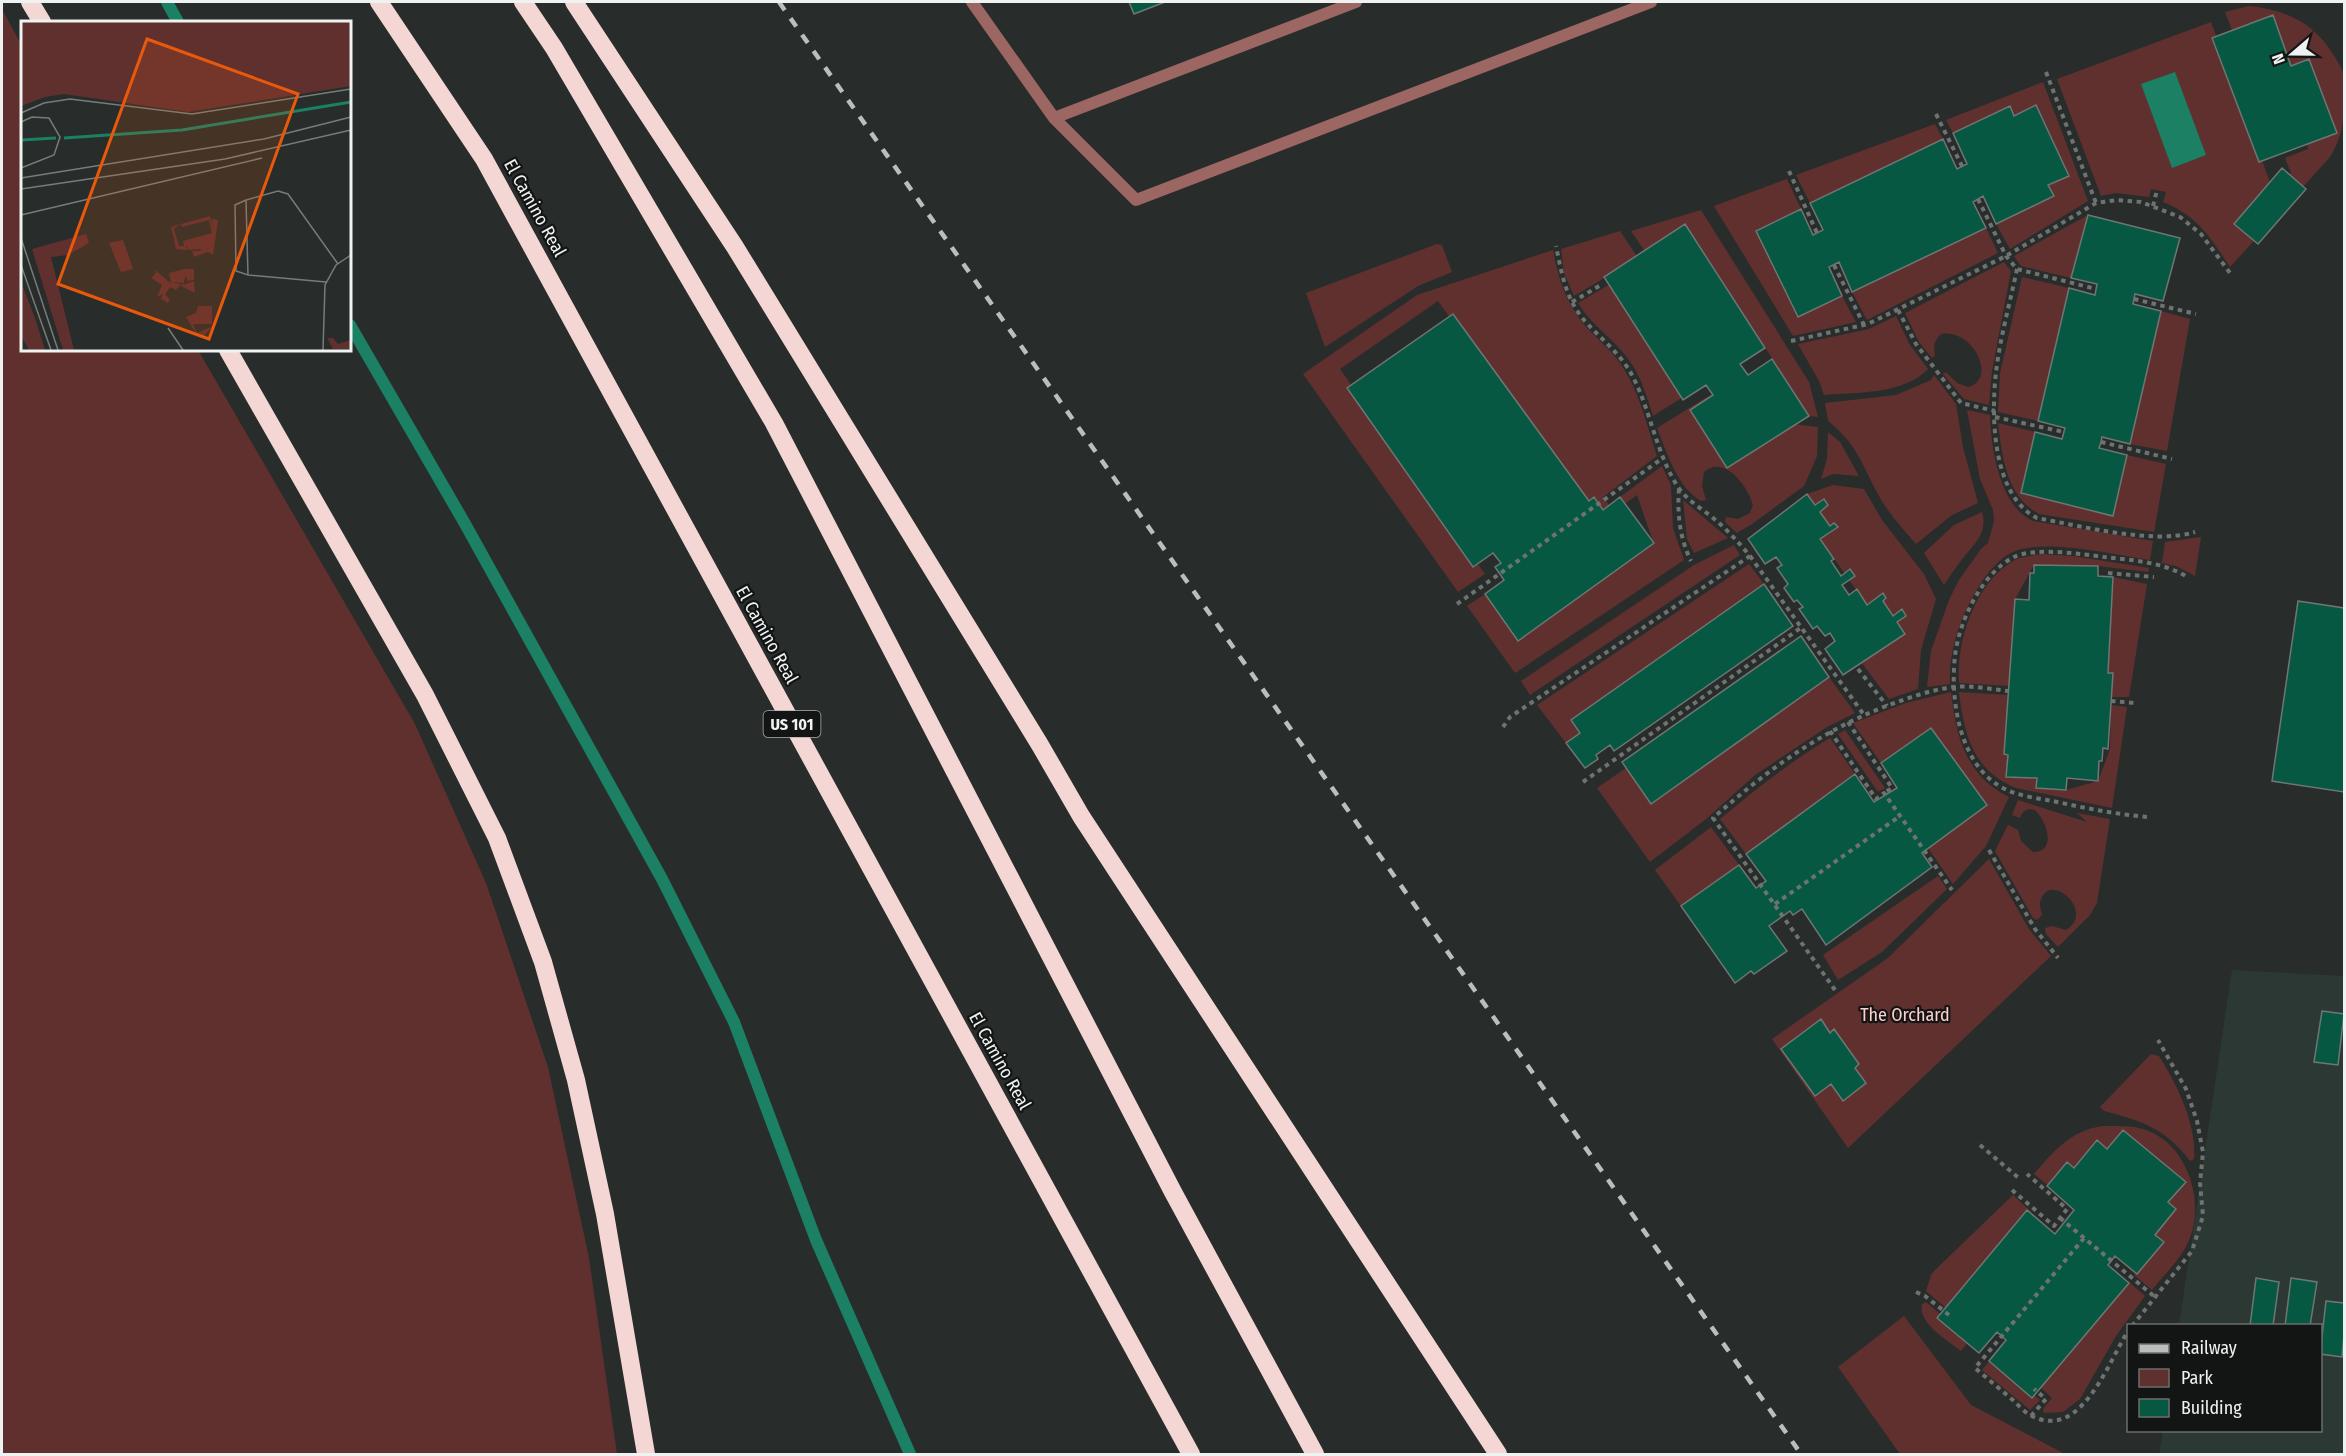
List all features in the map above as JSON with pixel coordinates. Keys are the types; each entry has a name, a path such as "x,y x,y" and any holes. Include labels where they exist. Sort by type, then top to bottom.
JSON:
{"highway":[{"path":"30,2 41,21"},
{"name":"El Camino Real","path":"379,2 484,159 1191,1455"},
{"path":"523,2 554,48 774,423 1168,1181 1315,1455"},
{"path":"574,2 735,247 1040,745 1081,816 1498,1455"},
{"path":"229,351 426,694 498,838 543,962 576,1080 605,1214 646,1455"}],"lane":[{"path":"972,2 1054,118 1136,200 1651,2"},
{"path":"1054,118 1356,2"}],"path":[{"path":"2046,72 2096,203"},
{"path":"1936,114 1962,166"},
{"path":"1789,171 1817,233"},
{"path":"2153,206 2157,190"},
{"path":"1978,199 2006,256 2017,269 2096,289"},
{"path":"1791,341 1864,324 1898,310 2006,256 2096,203 2116,200 2153,206 2180,217 2200,234 2230,273"},
{"path":"1556,246 1561,274 1572,302 1580,314 1615,349 1625,363 1642,396 1663,458 1679,488 1719,522 1750,556 1864,715"},
{"path":"1834,265 1864,324"},
{"path":"2017,269 1996,373 1995,411 1995,432 2002,469 2016,502 2025,513 2037,518 2160,538 2181,537 2195,532"},
{"path":"1572,302 1601,285"},
{"path":"2134,299 2196,314"},
{"path":"1898,310 1916,344 1961,403 1995,411"},
{"path":"1995,417 2064,432"},
{"path":"2101,442 2172,459"},
{"path":"1457,604 1663,458"},
{"path":"1679,488 1677,506 1681,532 1691,561"},
{"path":"2147,817 2118,814 2038,798 2015,793 1999,786 1986,774 1965,742 1955,687 1955,654 1968,612 1985,584 1995,572 2012,558 2021,554 2072,553 2175,569 2187,577"},
{"path":"1503,727 1510,717 1750,556"},
{"path":"2108,573 2154,577"},
{"path":"1583,782 1802,627"},
{"path":"1858,669 1887,706"},
{"path":"1835,990 1713,818 1759,778 1792,754 1830,731 1864,715 1924,693 1955,687 2008,691"},
{"path":"2111,701 2135,702"},
{"path":"1830,731 1876,799 1892,788 1848,722"},
{"path":"1884,793 1952,890"},
{"path":"1774,904 1900,816"},
{"path":"1989,850 2035,929 2058,958"},
{"path":"2134,1324 2192,1251 2203,1216 2200,1187 2202,1152 2197,1121 2186,1089 2158,1040"},
{"path":"1980,1145 2021,1180"},
{"path":"2012,1190 2054,1226 2067,1209 2027,1174"},
{"path":"2060,1218 2155,1297"},
{"path":"2084,1238 1975,1368 2031,1416 2050,1421 2063,1420 2080,1409 2089,1398 2127,1333"},
{"path":"1916,1292 1925,1296 1949,1315"},
{"path":"2031,1416 2046,1399 2034,1389"}],"shaded area":[{"path":"2175,72 2206,155 2172,168 2141,84"},
{"path":"2232,970 2344,976 2344,1454 2159,1454 2163,1432 2322,1432 2322,1324 2179,1324"}],"green space":[{"path":"2249,6 2273,10 2296,19 2315,32 2323,41 2339,63 2344,76 2343,118 2339,138 2330,157 2230,267 2202,228 2185,214 2163,202 2166,192 2151,189 2149,197 2116,193 2101,196 2057,79 2211,22 2274,193 2276,178 2291,173 2285,158 2308,149 2290,71 2234,35 2225,12"},
{"path":"2,9 21,44 21,351 199,351 415,724 486,883 548,1067 589,1258 617,1454 2,1454"},
{"path":"2043,82 2088,201 2010,249 1996,224 2053,196 2048,185 2069,176 2036,105 2014,116 2010,106 1953,133 1946,120"},
{"path":"1935,124 1943,139 1810,203 1796,175"},
{"path":"1787,179 1801,209 1756,232 1797,317 1842,296 1856,322 1793,336 1714,206"},
{"path":"1701,210 1809,382 1818,417 1809,416 1689,229 1648,256 1631,231"},
{"path":"2088,215 2071,278 2021,266 2014,256"},
{"path":"1986,228 1998,253 1867,320 1852,292"},
{"path":"1620,231 1638,258 1574,296 1564,273 1561,249"},
{"path":"1437,244 1442,245 1452,272 1418,286 1325,347 1306,293"},
{"path":"1553,250 1558,273 1570,304 1583,323 1622,366 1634,387 1657,456 1603,497 1609,505 1662,466 1671,485 1673,528 1684,560 1515,673 1467,606 1485,594 1518,641 1654,544 1637,495 1597,524 1438,301 1340,369 1485,574 1458,592 1303,374 1417,295"},
{"path":"2004,262 2011,271 1992,371 1989,405 1964,399 1943,374 1946,372 1957,383 1968,387 1977,382 1981,374 1981,365 1972,346 1953,334 1941,334 1935,341 1935,356 1932,358 1919,342 1905,313"},
{"path":"1629,273 1702,385 1653,416 1633,366 1578,303"},
{"path":"2022,277 2069,288 2038,421 1998,412 2000,373"},
{"path":"2161,311 2190,319 2167,451 2130,444"},
{"path":"1896,316 1910,345 1928,369 1906,384 1893,388 1824,395 1820,383 1798,344 1869,329"},
{"path":"1934,375 1956,404 1963,447 1978,503 1952,515 1916,544 1883,503 1853,447 1828,421 1825,403 1896,395 1931,380"},
{"path":"1707,397 1745,455 1793,424 1818,427 1817,456 1804,486 1737,533 1725,522 1726,517 1738,519 1750,513 1753,505 1741,482 1727,470 1720,467 1712,468 1704,472 1702,486 1706,500 1701,501 1685,487 1679,478 1657,428"},
{"path":"1967,410 1990,415 1992,443 1999,474 2012,503 2021,513 2033,521 2153,541 2150,560 2078,548 2058,547 2022,549 2009,554 1986,576 1964,614 1952,653 1950,684 1927,687 1931,651 1949,600 1959,580 1981,549 1988,543 1994,521 1993,510 1980,479"},
{"path":"1998,423 2035,432 2022,493 2113,514 2127,455 2166,464 2154,532 2039,514 2019,497 2013,486 2004,462"},
{"path":"1828,432 1840,442 1859,476 1833,474 1821,479 1827,459"},
{"path":"1833,485 1864,489 1882,520 1924,574 1936,599 1921,650 1918,689 1889,699 1861,662 1905,634 1883,601 1886,598 1884,594 1867,605 1820,539 1838,527 1834,523 1830,526 1807,494"},
{"path":"1683,500 1728,538 1694,553 1687,539"},
{"path":"1982,512 1982,532 1944,585 1924,553 1954,525"},
{"path":"2201,537 2195,576 2176,566 2162,563 2165,542"},
{"path":"1734,545 1740,555 1530,695 1521,681 1694,565"},
{"path":"2040,554 2073,556 2149,568 2148,572 2098,566 2034,565 2015,599 2009,686 1959,683 1959,666 1965,631 1980,596 2003,568 2022,557"},
{"path":"1749,564 1764,584 1571,720 1580,733 1566,743 1537,705"},
{"path":"2113,577 2147,584 2129,697 2111,697 2108,673"},
{"path":"1829,677 1855,713 1827,727 1755,775 1706,819 1650,862 1597,788 1626,768 1651,803"},
{"path":"1951,692 1956,724 1966,754 1982,778 2009,797 1986,846 1953,884 1928,848 1987,805 1931,728 1881,763 1853,723 1906,703"},
{"path":"1959,692 2008,695 2004,754 2008,755 2006,776 2037,778 2036,788 2066,790 2098,781 2110,749 2111,705 2127,707 2112,808 2016,788 2001,781 1980,761 1973,749 1964,722"},
{"path":"1845,730 1885,788 1878,792 1838,734"},
{"path":"1830,738 1855,774 1746,854 1720,819 1774,776"},
{"path":"2018,800 2087,822 2077,813 2110,819 2097,903 2090,915 2058,947 2046,934 2045,928 2052,926 2066,930 2074,922 2076,914 2069,898 2054,890 2047,891 2040,903 2042,915 2037,920 2033,918 1995,851 2008,825 2018,830 2021,841 2033,852 2041,851 2048,841 2046,828 2035,810 2026,810 2020,818 2012,815"},
{"path":"1711,827 1739,865 1681,906 1655,870"},
{"name":"The Orchard","path":"1989,859 2029,929 2051,956 1848,1148 1772,1039 1888,958"},
{"path":"1938,876 1947,889 1882,952 1838,980 1823,955"},
{"path":"2151,1054 2159,1056 2184,1105 2194,1146 2194,1159 2190,1161 2171,1141 2152,1127 2104,1111 2100,1107"},
{"path":"2103,1126 2135,1127 2147,1130 2167,1142 2178,1155 2192,1185 2195,1202 2191,1235 2173,1266 2152,1290 2134,1275 2161,1242 2153,1235 2108,1152 2050,1187 2034,1174 2056,1150 2072,1137"},
{"path":"2013,1195 2031,1212 1941,1317 1969,1341 1961,1351 1929,1325 1922,1311 1922,1304 1926,1302 1940,1314 1946,1308 1926,1291 1931,1275"},
{"path":"2128,1281 2145,1296 2116,1336 2080,1399 2063,1412 2044,1413 2043,1409 2052,1398 2040,1387"},
{"path":"1904,1316 1971,1405 2065,1454 1900,1454 1838,1367"},
{"path":"1991,1359 2040,1400 2030,1410 1982,1370"}],"building":[{"path":"1129,2 1165,2 1134,14"},
{"path":"2273,15 2291,66 2309,59 2337,133 2259,162 2212,38"},
{"path":"2036,105 2069,176 2048,185 2054,196 1996,224 1983,196 1973,202 1986,228 1852,292 1839,262 1829,267 1842,296 1798,317 1756,231 1801,209 1813,235 1823,230 1810,203 1943,139 1957,169 1967,164 1953,133 2010,106 2014,116"},
{"path":"2282,168 2306,189 2258,244 2234,224"},
{"path":"2088,215 2180,238 2163,301 2135,294 2133,304 2161,311 2130,444 2102,437 2099,448 2127,455 2113,516 2021,493 2035,432 2062,439 2065,428 2038,421 2069,288 2095,295 2097,284 2071,278"},
{"path":"1685,224 1765,348 1740,364 1748,375 1772,359 1809,416 1727,468 1690,410 1713,395 1706,385 1683,400 1604,277"},
{"path":"1453,314 1589,501 1594,497 1603,510 1620,497 1654,543 1518,641 1485,594 1504,580 1495,567 1501,563 1493,553 1473,567 1347,388"},
{"path":"1807,494 1815,505 1824,499 1828,505 1820,512 1830,526 1834,523 1838,527 1820,539 1834,559 1831,561 1841,576 1850,569 1855,576 1842,585 1849,595 1857,589 1867,605 1883,593 1886,598 1883,601 1893,616 1902,609 1906,616 1897,622 1905,634 1843,675 1825,649 1835,641 1830,633 1825,636 1817,626 1813,629 1799,609 1803,607 1797,600 1794,602 1784,588 1788,584 1777,568 1782,565 1776,557 1765,564 1748,539"},
{"path":"2034,565 2098,566 2098,576 2113,577 2108,673 2113,673 2108,749 2103,748 2102,761 2099,761 2098,781 2067,778 2066,790 2036,788 2037,778 2006,777 2008,755 2004,754 2015,599 2029,600 2030,573 2034,573"},
{"path":"1764,584 1793,626 1614,751 1610,745 1596,755 1598,759 1585,768 1566,743 1580,733 1571,720"},
{"path":"2298,601 2344,608 2344,792 2272,781"},
{"path":"1801,636 1829,677 1651,804 1622,762"},
{"path":"1931,728 1987,805 1922,853 1932,867 1826,945 1802,909 1793,915 1790,911 1769,926 1787,951 1754,974 1751,971 1735,983 1681,906 1739,865 1756,888 1766,881 1746,854 1855,774 1874,802 1897,788 1881,763"},
{"path":"2322,1011 2344,1014 2338,1065 2314,1062"},
{"path":"1821,1019 1830,1033 1834,1029 1859,1064 1855,1068 1866,1083 1843,1101 1831,1084 1815,1096 1781,1049"},
{"path":"2123,1130 2186,1182 2168,1202 2176,1209 2155,1235 2164,1242 2137,1274 2115,1256 2108,1265 2129,1283 2032,1398 1989,1361 2006,1340 1997,1332 1979,1353 1937,1318 2027,1210 2055,1234 2074,1210 2047,1186 2067,1162 2074,1168 2097,1140 2107,1149"},
{"path":"2256,1278 2279,1282 2273,1324 2250,1324"},
{"path":"2291,1278 2317,1282 2310,1324 2285,1324"},
{"path":"2326,1301 2344,1303 2342,1357 2322,1354"}],"waterway":[{"path":"167,2 177,21"},
{"path":"351,327 464,522 662,879 734,1022 816,1240 910,1454"}],"railway":[{"path":"779,2 1801,1454"}]}
